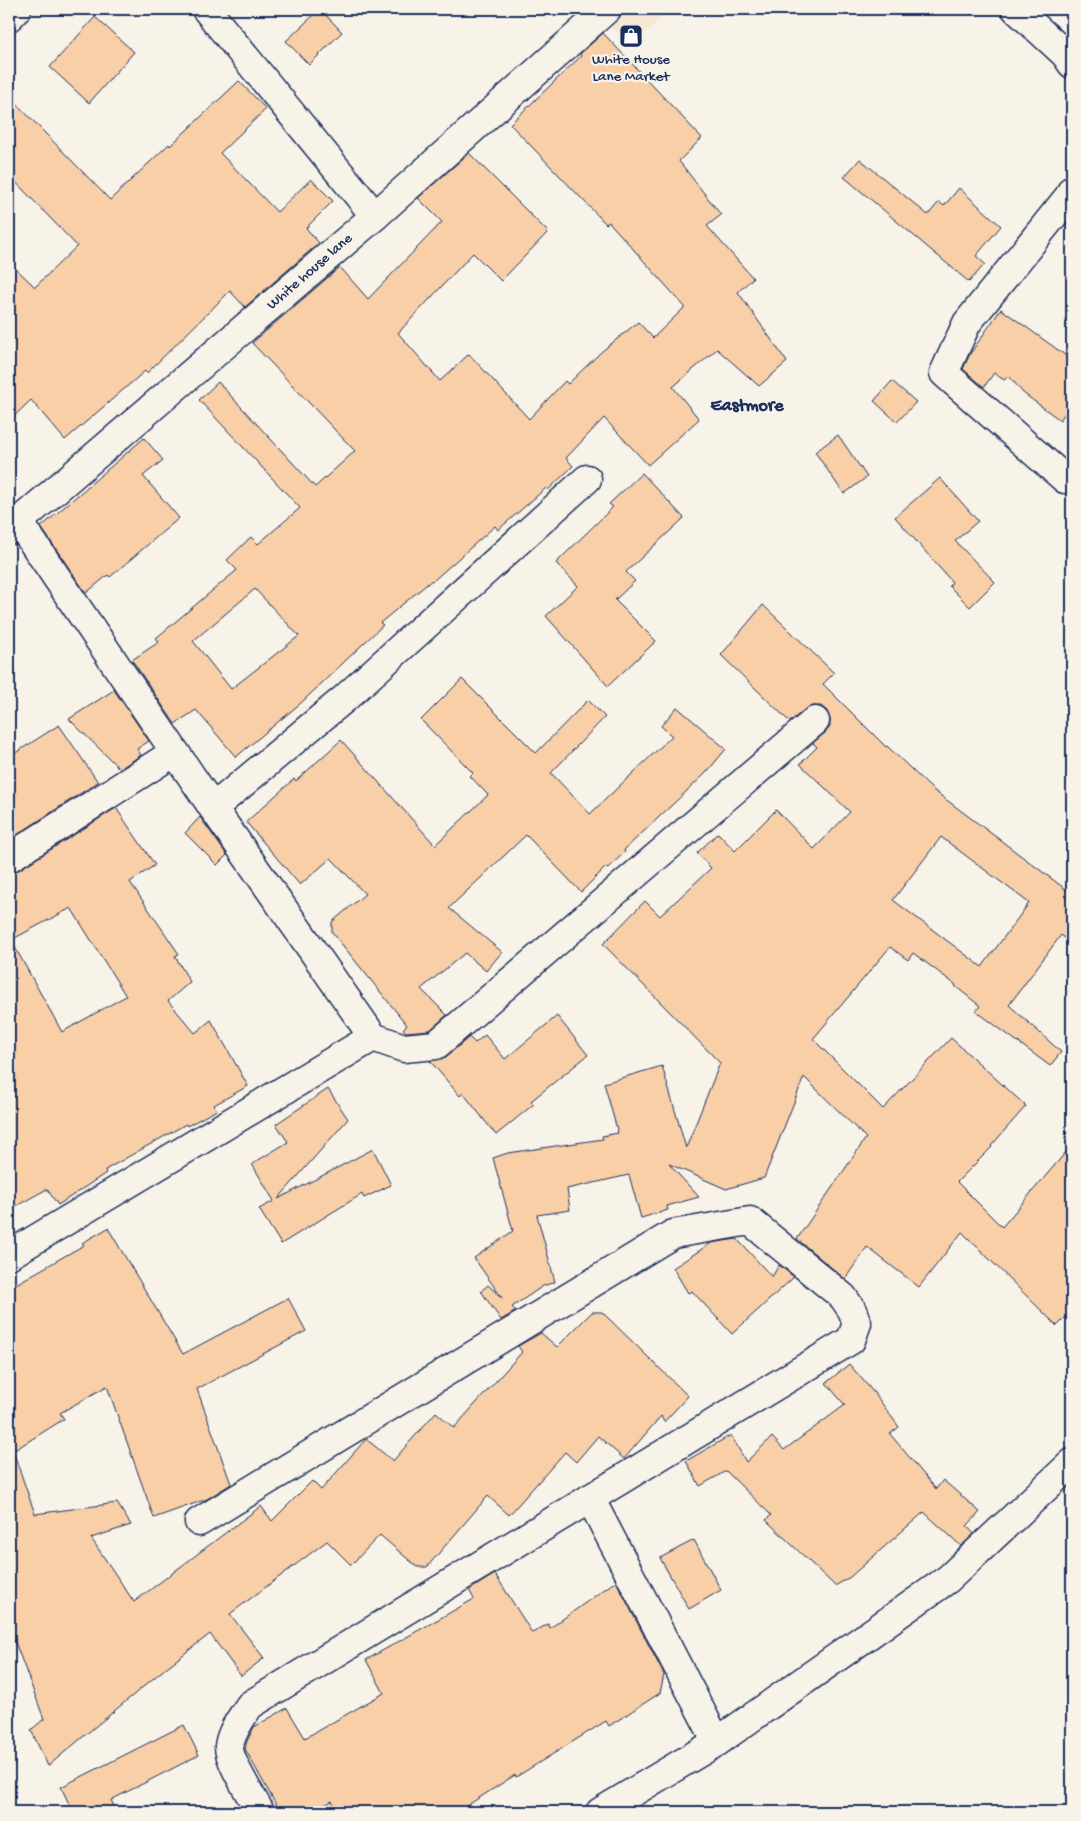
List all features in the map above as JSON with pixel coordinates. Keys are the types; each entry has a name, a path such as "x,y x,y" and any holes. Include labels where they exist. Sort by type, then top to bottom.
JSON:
{"street":[{"path":"9,17 17,9"},
{"path":"206,9 375,216"},
{"name":"White house lane","path":"14,526 375,216 607,9"},
{"path":"1016,9 1065,54 1072,64"},
{"path":"1065,478 944,372 967,323 1070,195 1072,190"},
{"path":"213,808 344,699 587,479"},
{"path":"14,526 175,752 373,1036 404,1048 436,1045 815,720"},
{"path":"9,858 175,752"},
{"path":"9,1255 373,1036"},
{"path":"199,1522 673,1234 750,1221 843,1297 852,1310 857,1323 851,1340 250,1705 236,1728 229,1747 232,1761 260,1812"},
{"path":"600,1812 717,1742 948,1579 1072,1463"},
{"path":"590,1498 717,1742"}],"shaded area":[{"name":"White House Lane Market","path":"629,9 671,9 630,47 611,26"}],"building":[{"path":"320,9 342,32 309,65 286,41"},
{"path":"95,17 134,52 89,103 50,67"},
{"path":"603,33 702,138 679,161 721,215 707,226 753,278 738,292 787,362 759,386 717,349 673,387 699,419 648,465 604,418 566,458 573,466 548,490 546,488 498,530 495,526 433,581 380,623 383,625 302,702 236,757 196,710 175,724 132,660 159,642 156,638 237,570 227,560 251,537 258,544 300,508 199,400 218,382 315,487 355,451 252,343 340,267 368,299 442,222 418,198 469,153 548,232 501,281 473,253 398,333 440,381 469,354 529,419 565,381 568,384 601,352 638,322 653,338 685,307 609,222 606,224 510,124 581,56 580,54","holes":["255,589 299,636 231,689 193,641"]},
{"path":"239,81 266,109 220,153 277,212 311,179 333,201 306,228 319,243 245,307 230,291 147,373 145,371 65,440 31,400 9,421 9,262 35,287 77,246 9,175 9,96 110,200"},
{"path":"860,159 928,215 939,202 944,206 959,188 1001,226 976,256 985,264 969,282 844,177"},
{"path":"1001,309 1072,360 1072,403 1060,420 1023,393 1009,376 1004,380 994,373 984,387 963,369 970,354"},
{"path":"892,381 916,402 897,422 874,401"},
{"path":"838,435 867,477 844,494 815,452"},
{"path":"144,438 163,460 143,476 179,518 110,577 108,575 86,593 41,527"},
{"path":"642,473 684,518 626,572 635,581 615,600 656,641 608,686 546,616 578,586 556,563 613,507 609,504"},
{"path":"940,478 978,521 955,541 995,582 970,607 949,586 952,582 895,517"},
{"path":"763,605 834,673 823,684 886,747 932,789 1072,894 1072,944 1061,935 1009,1005 1061,1052 1050,1066 976,1011 980,1006 956,985 913,953 908,960 890,947 813,1039 883,1109 951,1038 1026,1106 992,1147 957,1182 1002,1227 1072,1145 1072,1311 1057,1326 962,1232 919,1287 867,1247 845,1279 797,1239 866,1138 804,1077 764,1178 726,1189 669,1164 699,1197 667,1206 668,1210 641,1218 629,1175 567,1189 570,1210 537,1215 555,1282 543,1286 512,1307 516,1311 501,1320 481,1291 488,1285 502,1298 474,1258 513,1231 493,1158 508,1153 603,1139 602,1136 618,1133 604,1083 662,1066 686,1148 720,1063 603,944 645,901 660,916 711,868 697,853 718,833 735,851 776,810 814,849 850,812 800,764 817,747 813,743 830,727 827,711 821,706 812,706 805,709 790,722 721,655","holes":["941,837 1029,903 982,967 893,900"]},
{"path":"462,679 536,753 588,700 605,717 551,773 590,814 672,736 661,726 677,707 726,749 706,773 581,892 526,835 449,908 502,952 486,971 465,953 421,989 447,1015 430,1030 406,1032 403,1029 407,1025 332,932 332,922 365,894 331,858 300,885 246,822 294,779 296,781 341,740 435,845 488,795 470,776 473,773 421,720"},
{"path":"114,690 149,741 137,749 141,755 121,768 69,719"},
{"path":"59,725 98,782 9,840 9,757"},
{"path":"116,808 155,865 130,882 179,954 175,956 190,982 168,1001 195,1033 211,1020 248,1086 214,1105 217,1110 187,1126 186,1124 105,1170 106,1173 58,1205 47,1189 9,1210 9,873 17,871","holes":["71,908 126,996 62,1032 11,940"]},
{"path":"200,817 227,855 217,865 185,833"},
{"path":"557,1016 588,1055 531,1101 534,1104 496,1135 463,1093 460,1096 430,1061 446,1057 469,1037 475,1043 485,1035 505,1059"},
{"path":"328,1089 348,1119 278,1199 373,1149 391,1185 364,1198 362,1194 281,1244 259,1209 274,1201 252,1164 288,1142 276,1124"},
{"path":"108,1228 183,1354 288,1298 306,1331 197,1389 231,1484 207,1499 154,1518 107,1386 60,1413 64,1419 13,1451 35,1514 117,1503 131,1525 91,1538 134,1602 261,1506 272,1521 312,1481 321,1490 366,1439 393,1461 436,1412 454,1428 522,1352 518,1346 541,1333 557,1347 592,1312 602,1312 688,1396 664,1422 661,1416 624,1459 598,1436 576,1462 565,1452 509,1515 488,1496 427,1567 417,1567 380,1535 351,1565 327,1541 230,1614 264,1658 241,1676 210,1634 167,1667 48,1766 31,1730 44,1719 9,1626 9,1288 84,1245 82,1243"},
{"path":"737,1239 772,1277 779,1265 794,1277 732,1334 692,1291 688,1293 673,1268 711,1243"},
{"path":"849,1364 875,1394 899,1427 890,1434 936,1489 943,1480 980,1512 967,1526 974,1534 961,1546 924,1512 850,1577 835,1586 766,1520 771,1515 726,1471 700,1486 686,1461 731,1435 746,1462 772,1437 784,1450 845,1405 826,1383"},
{"path":"694,1540 721,1590 689,1609 660,1558"},
{"path":"495,1574 532,1633 548,1624 550,1628 616,1581 664,1675 660,1693 609,1726 606,1721 457,1812 338,1812 332,1801 312,1812 280,1812 245,1749 254,1727 287,1708 305,1738 384,1693 366,1660 474,1599 469,1590"},
{"path":"184,1725 199,1755 111,1800 117,1812 73,1812 61,1787"}],"place":[{"name":"White House Lane Market","path":"631,36"}],"district":[{"name":"Eastmore","path":"747,406"}]}
